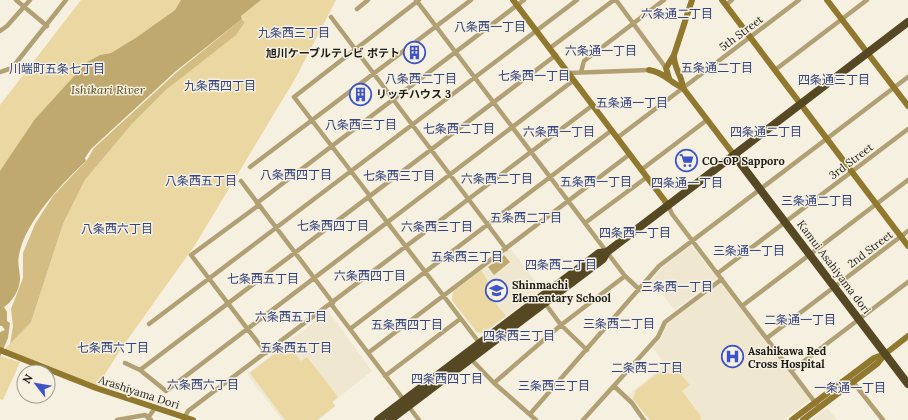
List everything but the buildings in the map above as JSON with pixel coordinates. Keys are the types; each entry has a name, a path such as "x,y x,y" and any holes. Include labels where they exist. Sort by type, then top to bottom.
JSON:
{"highway":[{"path":"378,420 406,404 543,300 603,259 607,252 908,22"},
{"name":"Kamui Asahiyama dori","path":"734,155 908,384"},
{"path":"390,420 406,404"}],"street":[{"path":"16,0 47,26"},
{"path":"0,32 30,0"},
{"path":"0,72 12,68 47,26 66,0"},
{"path":"357,9 368,0"},
{"path":"482,346 424,272 332,146 294,97 418,0 625,276 640,290"},
{"path":"250,167 471,0"},
{"path":"266,353 191,256 456,52 515,3 524,0"},
{"path":"149,324 578,0"},
{"path":"550,48 615,0 666,68 669,78"},
{"path":"581,72 584,61 664,0"},
{"name":"Kamui Asahiyama dori","path":"666,68 674,55 692,0"},
{"path":"732,0 724,2 908,246"},
{"name":"5th Street","path":"618,138 799,0"},
{"path":"827,0 908,106"},
{"path":"775,70 867,0"},
{"path":"515,3 556,55 668,205 693,241 817,405"},
{"path":"331,17 506,249"},
{"path":"140,370 556,55"},
{"name":"Kamui Asahiyama dori","path":"674,55 677,71 682,78 683,88"},
{"path":"569,73 666,68 673,68 677,71"},
{"name":"Kamui Asahiyama dori","path":"649,70 657,71 669,78 674,84 683,88 734,155"},
{"path":"530,414 660,266 908,77"},
{"path":"125,363 140,370 166,391 574,80"},
{"path":"184,418 188,411 593,105"},
{"path":"641,170 707,120"},
{"name":"3rd Street","path":"718,273 908,129"},
{"path":"350,329 612,130"},
{"path":"368,353 630,154"},
{"path":"585,223 647,177"},
{"path":"742,306 908,180"},
{"path":"241,181 419,420"},
{"name":"2nd Street","path":"767,338 908,231"},
{"path":"494,383 561,325 625,276"},
{"path":"583,420 658,337 665,322 722,279"},
{"path":"791,371 908,282"},
{"path":"543,300 561,325 587,350"},
{"path":"385,376 460,319"},
{"path":"792,420 853,382 878,363 885,354 908,336"},
{"name":"Arashiyama Dori","path":"0,350 80,382 193,420"},
{"path":"803,420 817,405 874,358 885,354"},
{"path":"469,356 494,383 536,420"},
{"path":"853,382 883,420"},
{"path":"614,386 632,403 644,420"},
{"path":"117,420 145,415 150,419 155,408"}],"shaded area":[{"path":"81,0 181,0 175,10 137,37 111,53 100,55 87,62 0,171 0,105"},
{"path":"261,0 336,0 295,79 195,245 123,346 96,388 56,372 56,364 36,364 3,351 31,322 63,224 85,180 131,125 167,89 245,22 241,16"},
{"path":"242,19 245,22 236,35 167,89 131,125 85,180 63,224 31,322 10,344 13,326 11,309 23,278 23,253 35,224 53,196 87,160 94,148 178,71"},
{"path":"691,245 717,278 675,310 651,281 663,267"},
{"name":"Shinmachi Elementary School","path":"510,248 542,290 483,334 476,333 452,301 452,292"},
{"path":"481,270 489,283 491,298 506,316 483,333 477,332 452,300 453,292"},
{"name":"Asahikawa Red Cross Hospital","path":"721,283 810,400 784,420 649,420 628,395 665,365 653,348 661,338 667,324"},
{"path":"328,311 372,371 333,402 336,406 318,420 282,420 247,374"},
{"path":"289,346 301,361 307,357 338,397 332,402 335,406 317,420 285,420 250,373 273,355 282,352"},
{"path":"0,356 20,362 19,364 16,364 16,371 3,400 0,399"},
{"path":"662,370 669,374 678,371 690,385 682,391 700,415 701,420 650,420 633,399 636,390"},
{"path":"827,408 837,420 811,420"}],"water":[{"name":"Ishikari River","path":"181,0 261,0 241,16 242,19 176,71 91,149 85,158 86,161 56,191 37,216 23,242 18,258 20,279 19,287 13,299 4,307 7,312 7,321 10,323 8,338 0,357 0,332 5,330 2,326 0,326 0,171 35,119 87,62 100,55 111,53 137,37 175,10"},
{"path":"504,255 510,262 494,275 488,267"}],"place":[{"name":"旭川ケーブルテレビ ポテト","path":"415,53"},
{"name":"リッチハウス 3","path":"361,94"},
{"name":"CO-OP Sapporo","path":"686,161"},
{"name":"Shinmachi Elementary School","path":"497,291"},
{"name":"Asahikawa Red Cross Hospital","path":"733,357"}],"district":[{"name":"六条通二丁目","path":"677,13"},
{"name":"八条西一丁目","path":"490,26"},
{"name":"九条西三丁目","path":"294,32"},
{"name":"六条通一丁目","path":"601,50"},
{"name":"五条通二丁目","path":"717,67"},
{"name":"川端町五条七丁目","path":"57,68"},
{"name":"七条西一丁目","path":"534,75"},
{"name":"八条西二丁目","path":"421,78"},
{"name":"四条通三丁目","path":"834,79"},
{"name":"九条西四丁目","path":"220,85"},
{"name":"五条通一丁目","path":"632,102"},
{"name":"八条西三丁目","path":"361,124"},
{"name":"七条西二丁目","path":"459,128"},
{"name":"六条西一丁目","path":"559,131"},
{"name":"四条通二丁目","path":"766,131"},
{"name":"八条西四丁目","path":"296,174"},
{"name":"七条西三丁目","path":"399,175"},
{"name":"六条西二丁目","path":"497,178"},
{"name":"八条西五丁目","path":"201,180"},
{"name":"五条西一丁目","path":"596,181"},
{"name":"四条通一丁目","path":"687,182"},
{"name":"三条通二丁目","path":"817,200"},
{"name":"五条西二丁目","path":"526,217"},
{"name":"七条西四丁目","path":"333,225"},
{"name":"六条西三丁目","path":"437,226"},
{"name":"八条西六丁目","path":"117,228"},
{"name":"四条西一丁目","path":"635,232"},
{"name":"三条通一丁目","path":"749,250"},
{"name":"五条西三丁目","path":"467,256"},
{"name":"四条西二丁目","path":"561,264"},
{"name":"六条西四丁目","path":"370,275"},
{"name":"七条西五丁目","path":"263,278"},
{"name":"三条西一丁目","path":"677,286"},
{"name":"六条西五丁目","path":"291,316"},
{"name":"二条通一丁目","path":"800,319"},
{"name":"三条西二丁目","path":"619,323"},
{"name":"五条西四丁目","path":"407,324"},
{"name":"四条西三丁目","path":"519,335"},
{"name":"七条西六丁目","path":"113,347"},
{"name":"五条西五丁目","path":"296,347"},
{"name":"二条西二丁目","path":"647,367"},
{"name":"四条西四丁目","path":"447,378"},
{"name":"六条西六丁目","path":"203,384"},
{"name":"三条西三丁目","path":"554,385"},
{"name":"一条通一丁目","path":"850,387"}]}
